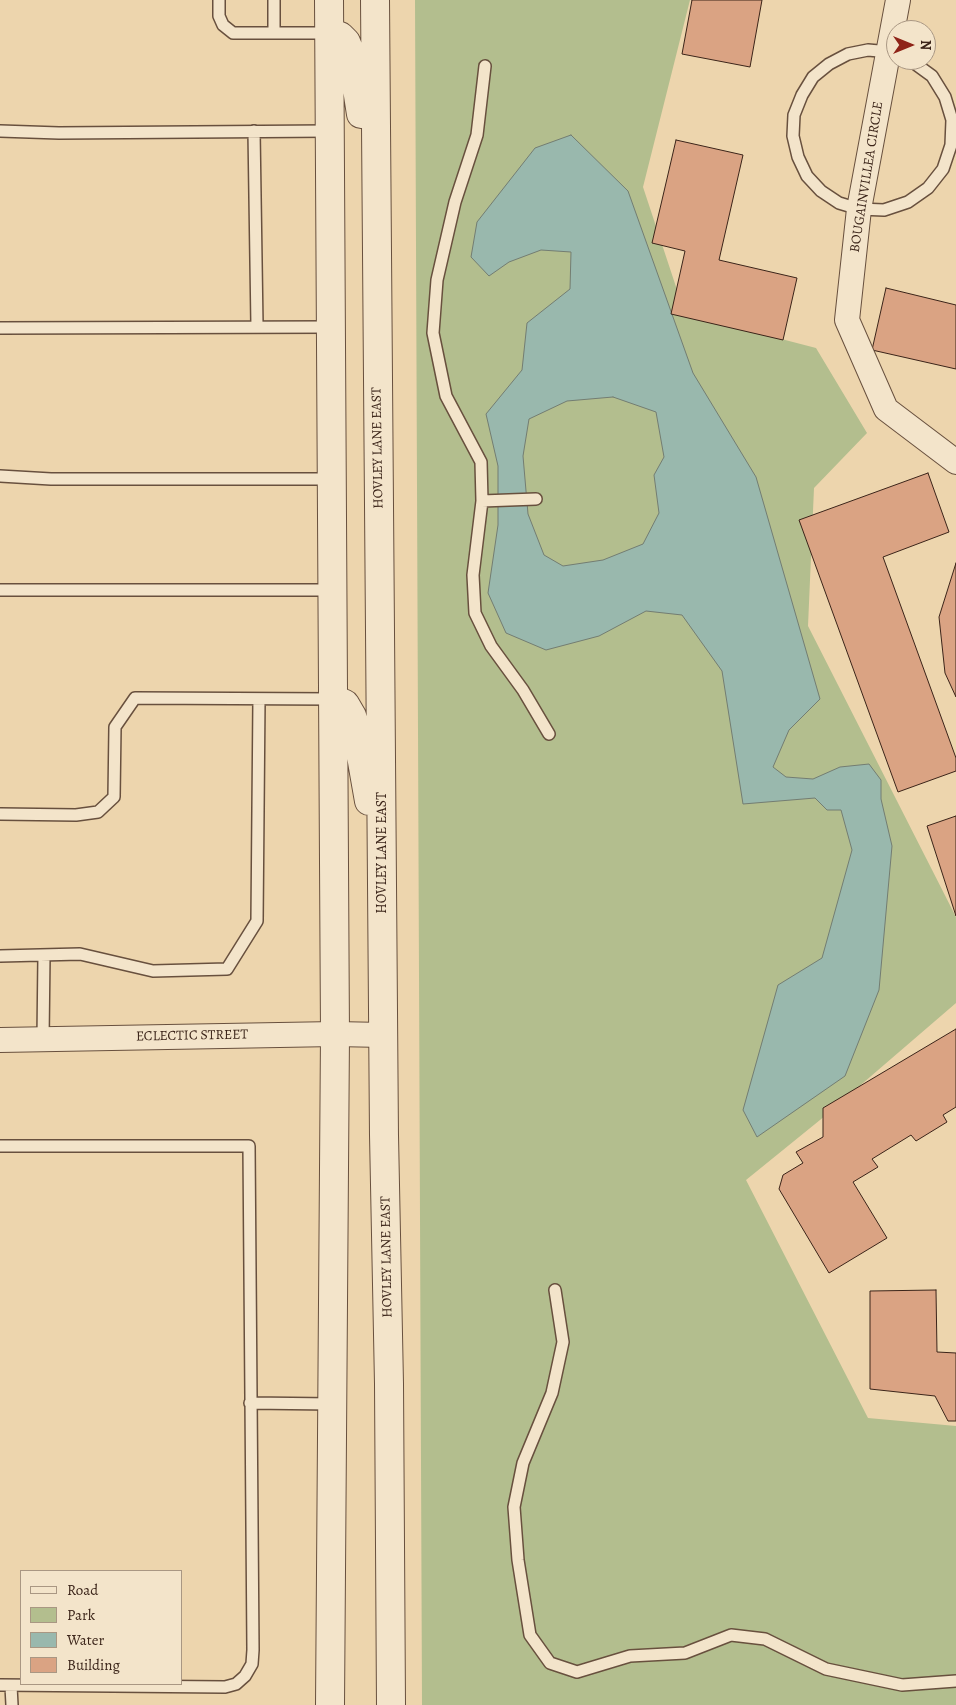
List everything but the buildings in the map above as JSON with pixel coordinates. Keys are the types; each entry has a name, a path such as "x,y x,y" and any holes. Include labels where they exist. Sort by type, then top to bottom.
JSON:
{"street":[{"path":"329,0 335,1034 330,1705"},
{"name":"HOVLEY LANE EAST","path":"374,0 391,1705"},
{"name":"BOUGAINVILLEA CIRCLE","path":"898,0 898,20"},
{"path":"329,32 340,36 346,42 352,57 375,235"},
{"name":"BOUGAINVILLEA CIRCLE","path":"894,70 859,209 847,320 886,409 956,462"},
{"path":"333,699 345,704 352,716 383,863"},
{"name":"ECLECTIC STREET","path":"0,1040 335,1034 384,1035"}],"lane":[{"path":"219,0 220,16 223,25 233,33 329,32"},
{"path":"274,0 274,33"},
{"path":"886,53 868,50 854,53 829,64 813,78 802,95 794,115 794,136 798,157 807,176 821,192 839,203 859,209 884,210 908,202 928,188 943,169 951,145 952,120 946,97 932,76 922,70"},
{"path":"485,66 477,135 454,202 437,280 433,333 446,396 481,462 482,501 473,575 475,613 491,646 523,690 549,734"},
{"path":"0,131 330,131"},
{"path":"254,131 257,326"},
{"path":"0,328 330,327"},
{"path":"0,476 51,479 331,479"},
{"path":"482,501 536,499"},
{"path":"0,590 332,590"},
{"path":"0,814 76,815 98,812 114,797 115,726 134,698 333,699"},
{"path":"0,956 80,954 153,971 227,969 257,920 259,698"},
{"path":"43,1039 44,955"},
{"path":"0,1146 249,1146 250,1403 254,1650 252,1664 245,1676 236,1684 225,1687 6,1685 12,1705"},
{"path":"555,1290 563,1342 552,1393 524,1463 514,1507 518,1560 530,1635 550,1664 577,1672 630,1656 685,1653 731,1635 765,1639 826,1669 902,1685 956,1681"},
{"path":"250,1403 332,1404"}],"green space":[{"path":"415,0 690,0 643,187 685,314 816,348 867,433 814,488 808,626 956,917 956,1003 820,1120 746,1180 868,1418 956,1426 956,1705 422,1705"}],"water":[{"path":"571,135 628,191 693,373 756,477 820,699 789,730 773,767 786,777 813,779 840,767 869,764 881,780 881,799 892,846 879,990 845,1076 757,1137 743,1110 778,985 822,958 852,850 841,810 827,810 815,798 743,804 722,671 682,615 646,611 599,636 546,650 506,633 488,593 498,525 498,466 486,414 522,370 527,323 570,289 571,252 541,250 509,262 489,276 471,257 477,222 535,148","holes":["613,397 656,412 664,457 654,475 659,513 643,544 603,560 563,566 544,555 528,514 523,456 529,419 567,401"]}]}
